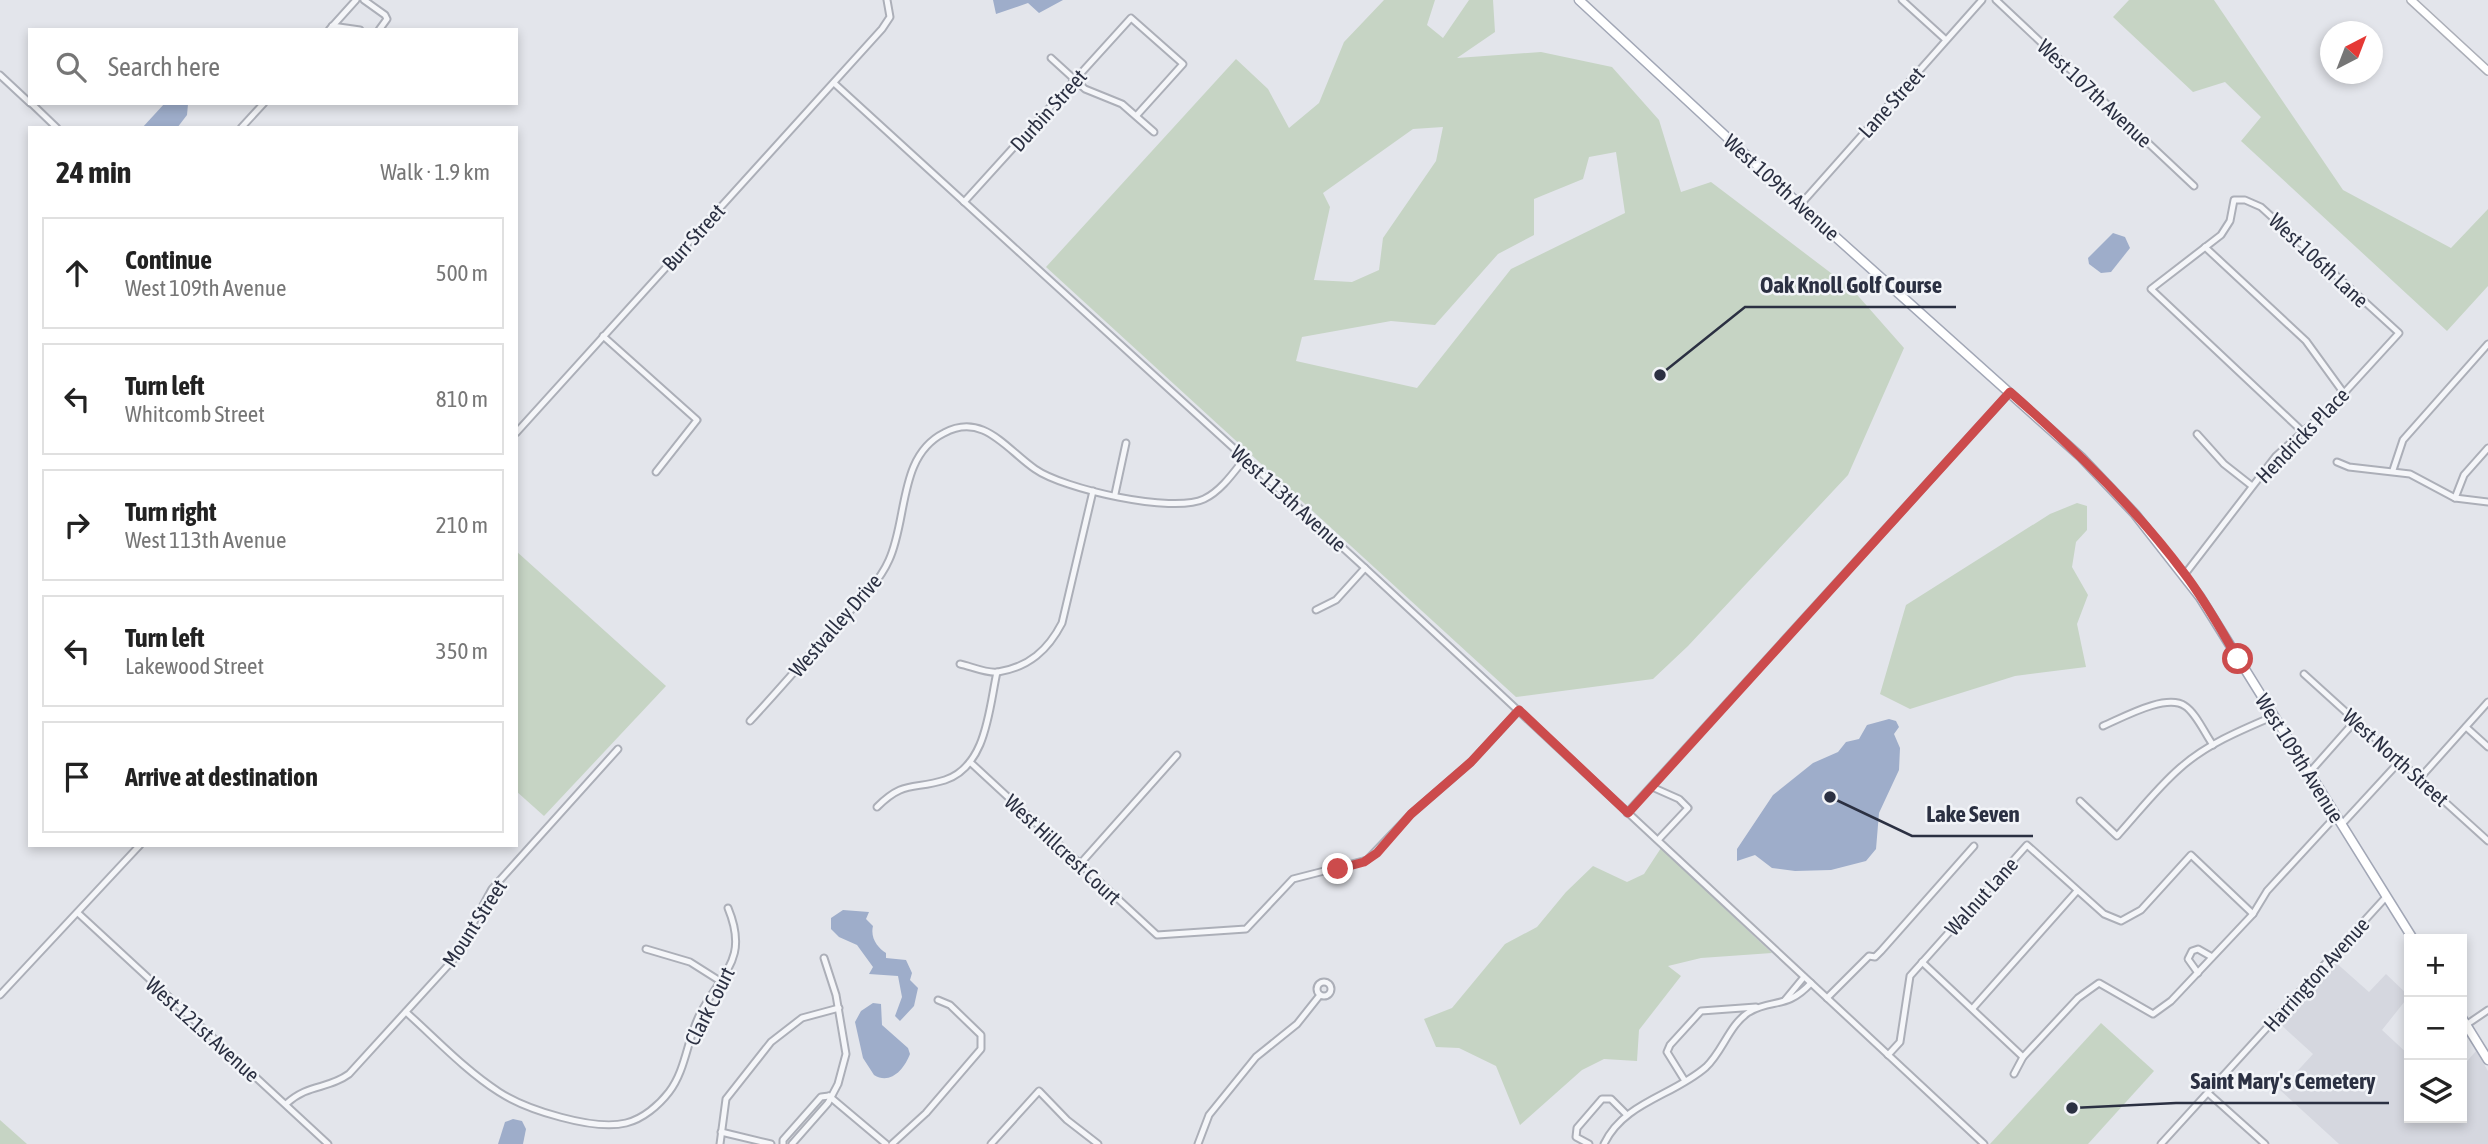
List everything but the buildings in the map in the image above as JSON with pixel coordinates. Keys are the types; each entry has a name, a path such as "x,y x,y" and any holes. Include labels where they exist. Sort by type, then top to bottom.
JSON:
{"main road":[{"name":"West 109th Avenue","path":"1579,0 2109,485 2185,574 2410,934"},
{"path":"2467,1027 2488,1060"}],"street":[{"path":"330,28 356,0"},
{"path":"364,0 385,15 387,19 380,28"},
{"name":"Burr Street","path":"518,431 871,42 890,17 887,0"},
{"path":"1902,0 1946,40"},
{"name":"Lane Street","path":"1800,205 1982,0"},
{"name":"West 107th Avenue","path":"1996,0 2194,186"},
{"path":"2411,0 2488,71"},
{"name":"Durbin Street","path":"964,202 1131,18 1183,64 1138,115"},
{"path":"1051,58 1096,95 1122,104 1138,115 1154,132"},
{"path":"0,75 28,101"},
{"name":"West 113th Avenue","path":"834,83 1519,710 1984,1144"},
{"path":"32,105 55,126"},
{"path":"244,126 262,105"},
{"name":"West 106th Lane","path":"2205,247 2221,235 2230,221 2234,200 2245,200 2261,207 2399,333"},
{"path":"2303,432 2151,289 2205,247 2306,341 2343,392"},
{"name":"Hendricks Place","path":"2185,574 2276,456 2343,392 2399,333"},
{"path":"603,336 697,421 656,472"},
{"path":"2393,470 2403,440 2488,344"},
{"path":"1628,813 2010,392"},
{"name":"Westvalley Drive","path":"750,722 874,583 887,564 895,544 912,469 918,455 928,442 945,431 975,426 1000,439 1035,470 1093,491 1159,504 1182,505 1205,499 1224,484 1245,458"},
{"path":"2197,434 2224,464 2252,486"},
{"path":"1115,494 1126,443"},
{"path":"2455,498 2465,475 2488,448"},
{"path":"2337,462 2349,467 2410,474 2455,498 2488,502"},
{"path":"960,664 998,673 1023,666 1040,655 1062,623 1093,491"},
{"path":"1316,610 1336,600 1365,568"},
{"path":"877,807 894,789 947,779 970,762 981,744 998,673"},
{"name":"West North Street","path":"2304,674 2488,841"},
{"path":"2103,726 2162,702 2175,702 2188,708 2213,745"},
{"path":"2420,778 2488,702"},
{"name":"West Hillcrest Court","path":"970,762 1157,935 1246,929 1293,878 1367,860 1411,814 1471,762 1519,710"},
{"path":"2080,801 2117,836 2179,769 2234,733 2274,716"},
{"path":"2309,773 2356,720"},
{"path":"2466,727 2488,747"},
{"name":"Mount Street","path":"286,1104 299,1092 341,1080 349,1074 453,960 492,889 618,749"},
{"path":"1080,864 1177,755"},
{"path":"2342,824 2400,761"},
{"path":"1652,787 1679,799 1688,808 1658,840"},
{"path":"2014,1074 2023,1057 2078,998 2099,983 2154,1014 2198,973 2253,914 2267,891 2336,816"},
{"name":"Walnut Lane","path":"1888,1055 1900,1042 1910,976 2027,845 2104,914 2120,921 2141,911 2191,855 2253,914"},
{"path":"1827,998 1869,956 1881,951 1974,846"},
{"path":"0,995 138,847"},
{"path":"1973,1008 2077,891"},
{"name":"Harrington Avenue","path":"2161,1144 2386,897"},
{"name":"Clark Court","path":"406,1012 478,1076 522,1104 608,1126 628,1123 647,1114 678,1079 692,1031 735,954 738,941 728,908"},
{"name":"West 121st Avenue","path":"78,913 328,1144"},
{"path":"646,949 690,962 720,981"},
{"path":"2198,973 2189,959 2192,951 2198,949 2213,957"},
{"path":"792,1144 828,1103 829,1096 838,1084 846,1054 839,1008 824,958"},
{"path":"1922,962 2023,1057"},
{"path":"1783,1003 1804,977"},
{"path":"1685,1081 1667,1052 1670,1045 1701,1011 1764,1007 1783,1003 1811,983"},
{"path":"1198,1144 1209,1115 1256,1057 1297,1024 1320,995"},
{"path":"783,1144 783,1140 821,1097 829,1096 889,1144 926,1113 981,1049 981,1035 950,1005 938,1000"},
{"path":"1604,1144 1626,1114 1685,1081 1717,1056 1740,1019 1764,1007"},
{"path":"720,1144 726,1099 771,1042 802,1018 839,1008"},
{"path":"1727,1008 1740,1019"},
{"path":"2467,1020 2488,1010"},
{"path":"991,1144 1039,1091 1067,1120 1098,1144"},
{"path":"2208,1093 2265,1144"},
{"path":"1589,1144 1576,1137 1577,1128 1602,1099 1611,1099 1626,1114"},
{"path":"722,1132 771,1144"}],"shaded area":[{"path":"2334,961 2369,992 2386,974 2404,991 2404,1002 2382,1030 2404,1050 2404,1123 2467,1123 2467,1061 2476,1051 2488,1071 2488,1144 2339,1144 2280,1090 2313,1054 2279,1023"}],"green space":[{"path":"1384,0 1435,0 1427,25 1443,38 1469,0 1493,0 1495,32 1457,58 1541,52 1612,67 1659,120 1681,192 1711,182 1852,289 1904,348 1848,475 1688,646 1653,679 1516,697 1046,267 1236,59 1268,89 1289,128 1319,103 1344,42","holes":["1443,127 1436,161 1383,238 1379,270 1352,282 1314,280 1330,207 1323,193 1413,129","1616,152 1625,213 1511,269 1417,388 1296,361 1302,337 1391,321 1435,325 1498,254 1534,235 1534,199 1583,179 1589,157"]},
{"path":"2129,0 2214,0 2343,190 2451,248 2488,209 2488,286 2447,331 2241,141 2261,117 2225,82 2193,92 2113,17"},
{"path":"2077,503 2087,506 2087,530 2076,542 2072,567 2088,595 2077,624 2086,667 2015,676 1910,709 1880,694 1906,605 2050,514"},
{"path":"518,553 666,686 544,816 518,793"},
{"path":"1661,848 1772,953 1701,958 1668,966 1681,976 1639,1030 1637,1061 1604,1059 1582,1070 1520,1125 1496,1066 1459,1048 1436,1047 1424,1019 1452,1008 1505,944 1537,927 1566,892 1593,866 1627,882 1644,874"},
{"path":"2101,1023 2154,1071 2088,1144 1990,1144"},
{"path":"0,1120 27,1144 0,1144"}],"water":[{"path":"993,0 1063,0 1039,13 1028,3 996,14"},
{"path":"163,105 188,105 187,115 179,126 144,126"},
{"path":"2113,233 2125,237 2130,248 2111,272 2101,273 2089,264 2088,258"},
{"path":"1889,719 1896,721 1899,727 1894,734 1900,748 1899,770 1879,813 1876,849 1866,861 1831,870 1795,871 1772,868 1755,855 1737,861 1737,849 1773,795 1813,763 1838,752 1846,742 1859,739 1867,725"},
{"path":"843,910 869,912 866,919 873,926 874,938 886,953 886,958 906,960 912,973 910,980 918,988 914,1006 900,1021 895,1016 902,997 898,976 869,974 873,967 857,945 839,937 831,929 831,918"},
{"path":"873,1003 881,1004 882,1025 908,1048 910,1054 900,1070 891,1077 880,1078 874,1075 863,1058 855,1022 861,1011"},
{"path":"513,1119 522,1121 526,1129 523,1144 498,1144 505,1122"}],"place":[{"name":"Oak Knoll Golf Course","path":"1660,375"},
{"name":"Lake Seven","path":"1830,797"},
{"name":"Saint Mary's Cemetery","path":"2072,1108"}],"route":[{"path":"1338,869 1364,862 1377,853 1411,814 1471,762 1519,710 1628,813 2010,392 2081,457 2161,544 2185,574 2238,659"}]}
